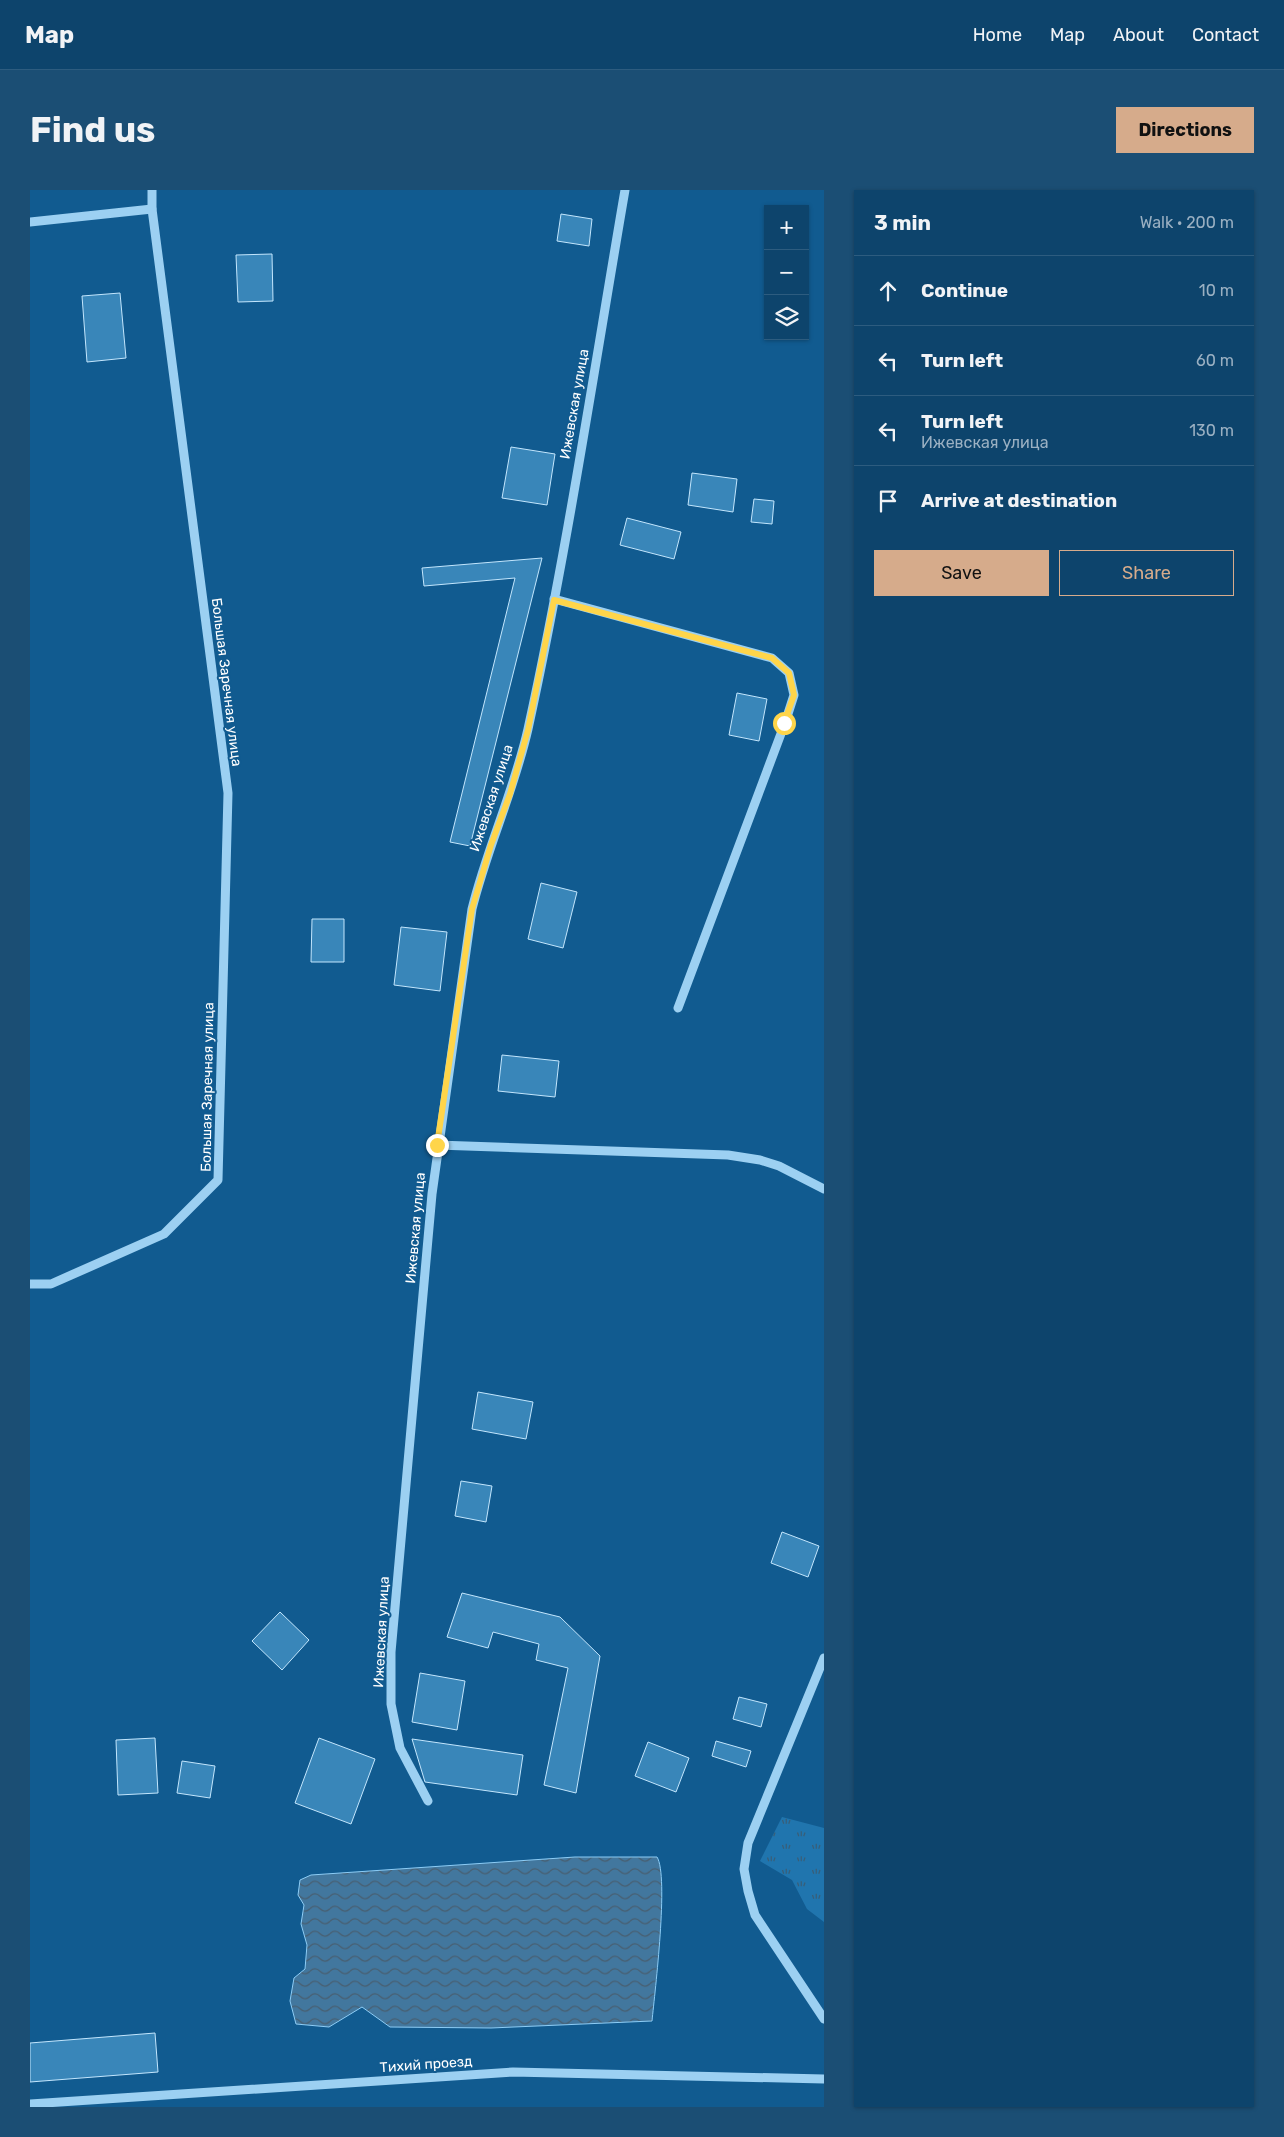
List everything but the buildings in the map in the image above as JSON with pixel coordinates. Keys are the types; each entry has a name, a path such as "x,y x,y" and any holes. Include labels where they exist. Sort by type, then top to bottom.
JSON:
{"street":[{"name":"Большая Заречная улица","path":"30,1284 51,1284 164,1234 218,1180 228,793 152,209 152,190"},
{"name":"Ижевская улица","path":"428,1800 400,1748 391,1704 391,1652 437,1145 472,909 488,853 510,794 525,740 554,600 625,190"},
{"path":"30,222 152,209"},
{"path":"554,600 772,658 789,673 794,695 678,1008"},
{"path":"437,1145 728,1156 760,1160 779,1166 824,1189"},
{"path":"824,1658 748,1843 744,1869 755,1915 824,2019"},
{"name":"Тихий проезд","path":"30,2104 513,2072 824,2079"}],"green space":[{"path":"782,1817 824,1828 824,1922 807,1909 792,1880 760,1861"}],"water":[{"path":"575,1857 657,1857 662,1886 658,1961 652,2021 491,2028 390,2027 362,2007 329,2027 296,2024 290,2001 294,1978 305,1969 307,1945 301,1924 304,1905 298,1895 300,1880 311,1875"}],"route":[{"path":"437,1145 472,909 480,876 510,794 528,730 554,600 772,658 789,673 794,695 784,723"}]}
